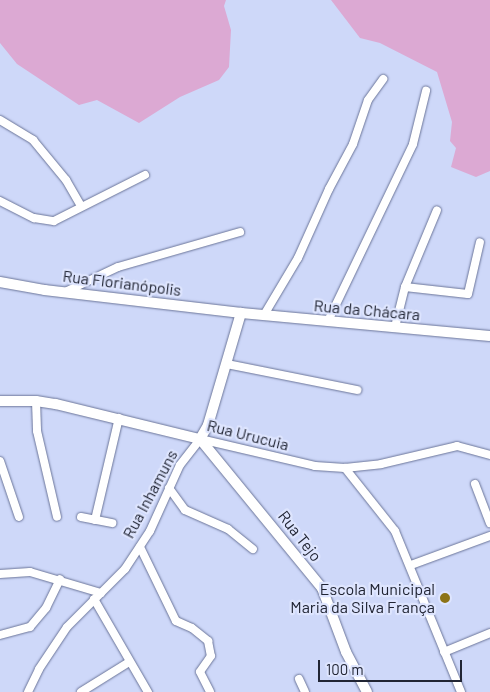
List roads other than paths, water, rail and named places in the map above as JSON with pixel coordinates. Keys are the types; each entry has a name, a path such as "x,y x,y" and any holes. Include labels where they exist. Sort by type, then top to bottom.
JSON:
{"street":[{"path":"264,315 298,258 329,189 353,144 368,100 383,79"},
{"path":"328,321 412,144 426,91"},
{"path":"0,120 33,140 66,180 81,206"},
{"path":"0,201 45,221 63,217 81,206 145,175"},
{"path":"396,327 405,287 437,210"},
{"path":"67,291 118,267 240,232"},
{"path":"405,287 468,294 480,242"},
{"name":"Rua Florianópolis","path":"0,282 31,288 241,313"},
{"name":"Rua da Chácara","path":"241,313 490,336"},
{"name":"Rua Inhamuns","path":"28,692 39,669 67,627 97,596 115,582 140,547 180,465 208,425 241,313"},
{"path":"227,364 358,390"},
{"name":"Rua Urucuia","path":"0,401 36,401 119,418 315,466 345,468 381,464 457,446 490,455"},
{"path":"36,401 37,431 57,517"},
{"path":"95,520 119,418"},
{"name":"Rua Tejo","path":"200,438 322,588 346,652 367,692"},
{"path":"0,461 19,517"},
{"path":"345,468 395,531 411,565 461,692"},
{"path":"475,484 490,524"},
{"path":"170,488 185,510 228,529 253,549"},
{"path":"81,517 112,523"},
{"path":"411,565 490,536"},
{"path":"140,547 176,621 192,628 208,642 211,656 200,672 210,692"},
{"path":"0,574 22,570 60,579 97,596 129,662 148,692"},
{"path":"0,635 30,628 46,608 60,579"},
{"path":"444,652 490,633"},
{"path":"82,692 129,662"},
{"path":"299,679 305,692"}],"place":[{"name":"Escola Municipal Maria da Silva França","path":"445,598"}]}
